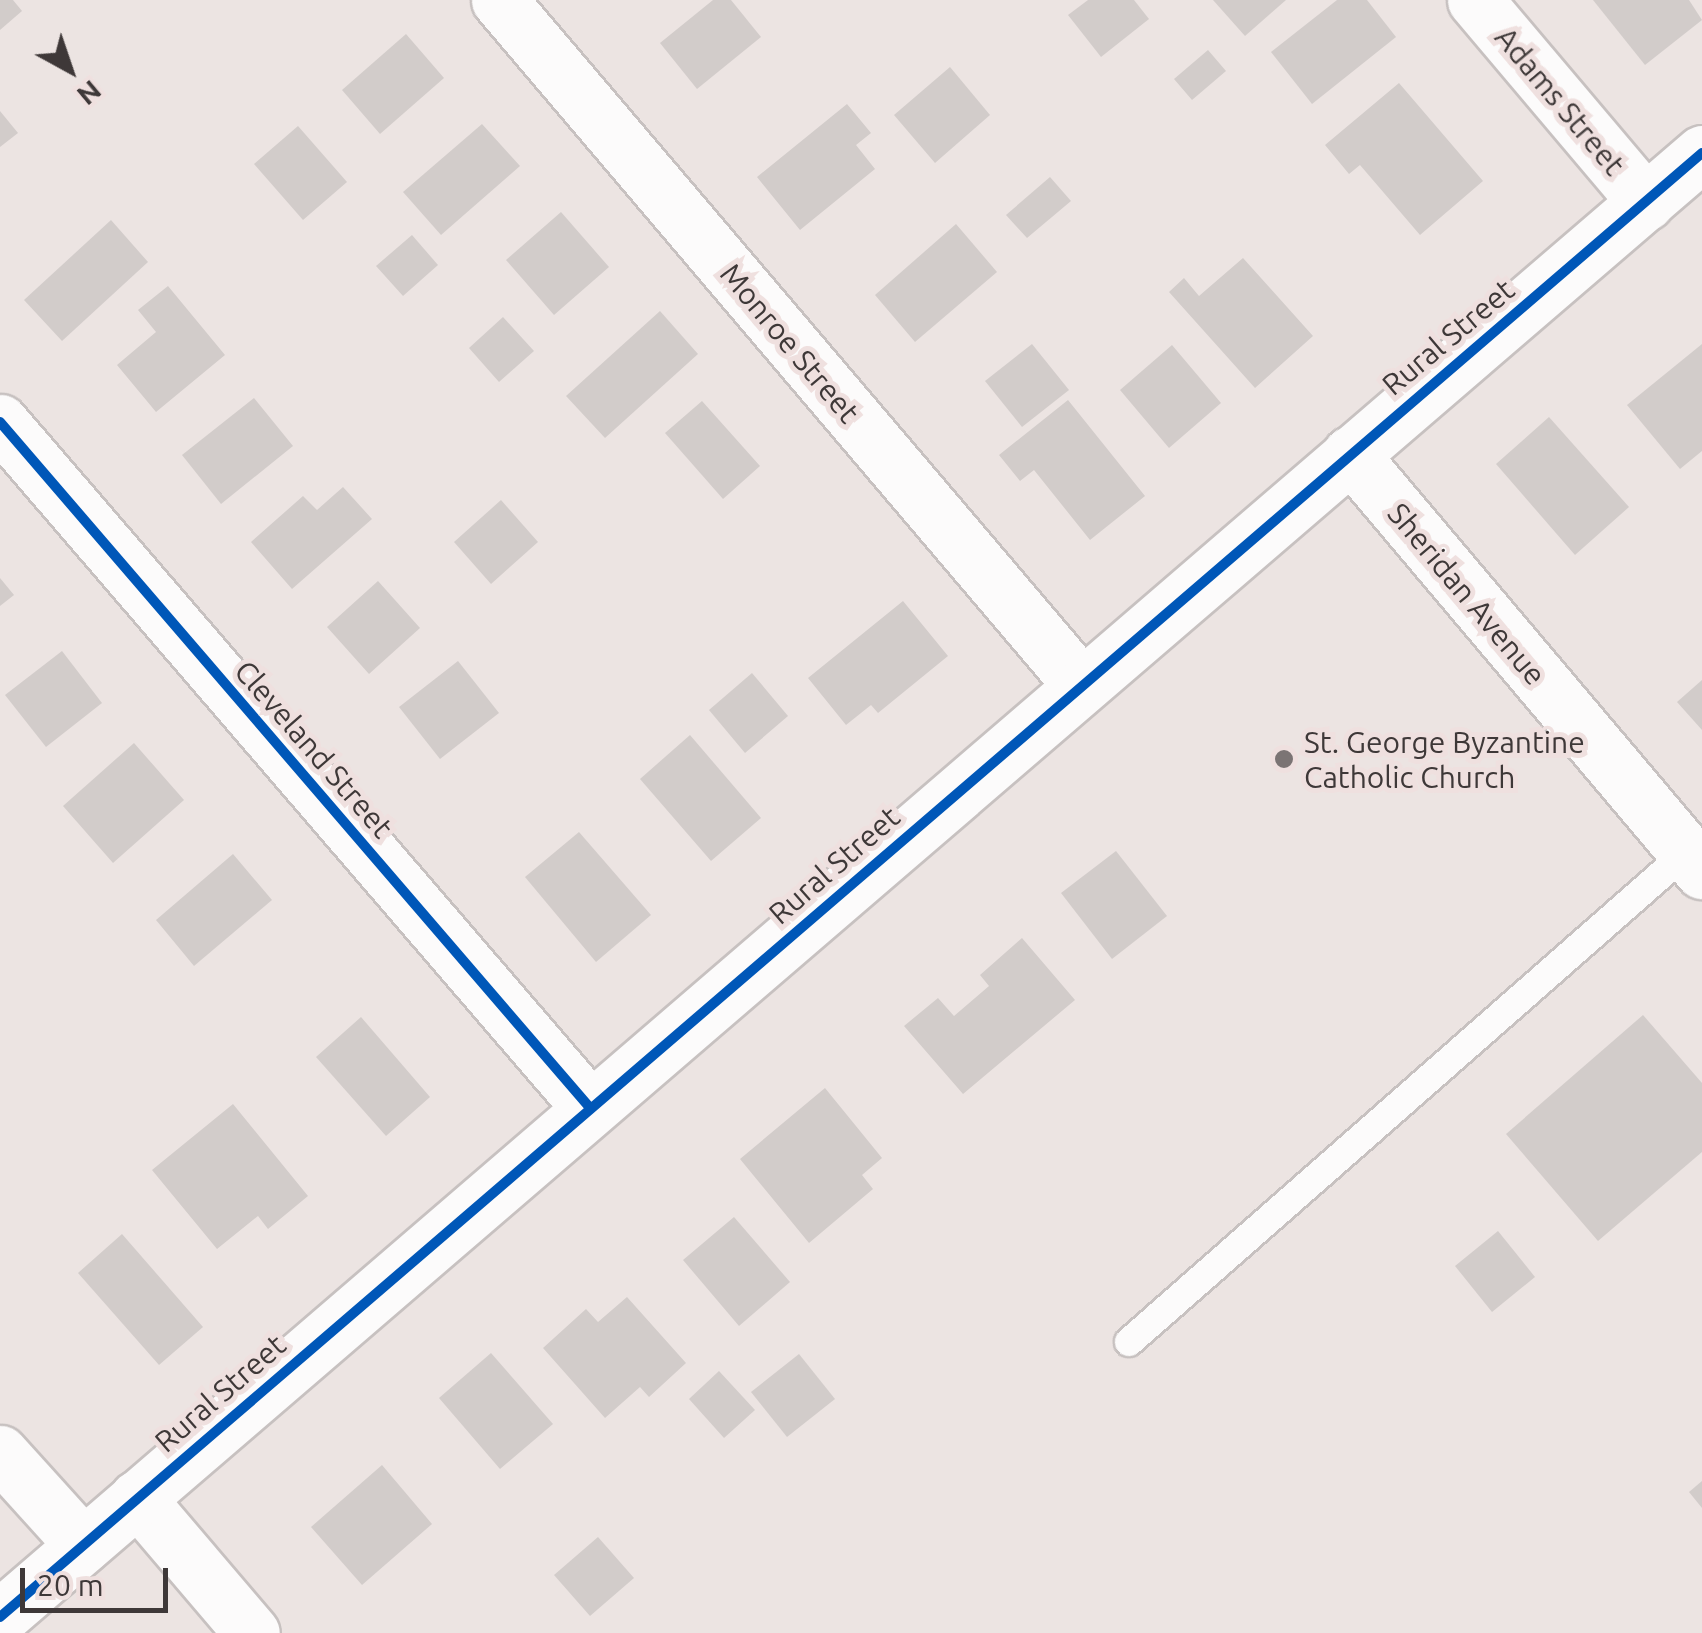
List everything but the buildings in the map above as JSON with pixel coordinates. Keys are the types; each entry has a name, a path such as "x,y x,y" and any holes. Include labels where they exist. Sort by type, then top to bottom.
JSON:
{"street":[{"name":"Monroe Street","path":"499,0 1082,686"},
{"name":"Adams Street","path":"1475,0 1646,202"},
{"name":"Rural Street","path":"0,1617 1702,153"},
{"name":"Cleveland Street","path":"0,422 590,1108"},
{"name":"Sheridan Avenue","path":"1350,454 1694,862"},
{"path":"0,1453 84,1545"},
{"path":"137,1498 252,1633"}],"lane":[{"path":"1129,1342 1694,862"}],"cycle path":[{"path":"0,1617 1702,153"},
{"path":"0,422 590,1108"}],"place":[{"name":"St. George Byzantine Catholic Church","path":"1284,759"}]}
